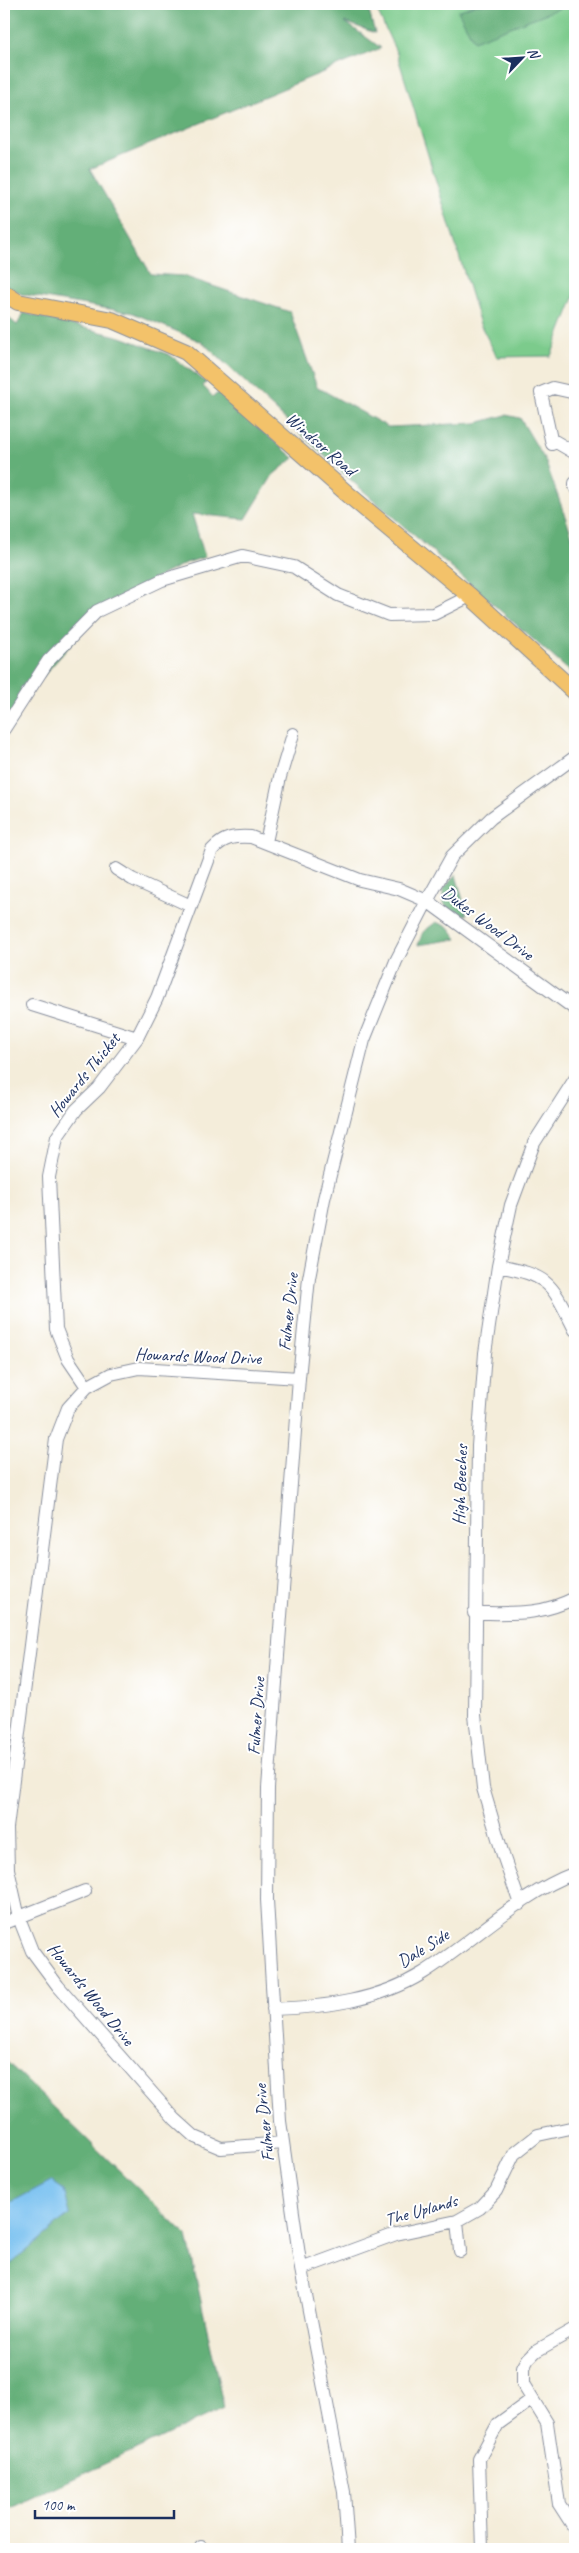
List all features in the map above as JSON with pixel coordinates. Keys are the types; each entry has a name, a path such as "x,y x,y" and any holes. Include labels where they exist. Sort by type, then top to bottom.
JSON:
{"main road":[{"name":"Windsor Road","path":"4,293 18,302 112,320 186,352 350,496 470,596 575,692"}],"street":[{"path":"575,390 571,392 553,388 541,393 552,442 575,453"},
{"path":"4,729 48,661 98,611 162,580 243,556 294,568 338,595 389,615 434,614 470,596"},
{"path":"266,842 280,776 293,734"},
{"name":"Dukes Wood Drive","path":"575,756 491,818 452,856 427,900 575,1009"},
{"name":"Howards Thicket","path":"87,1387 68,1359 56,1329 49,1177 57,1137 76,1110 99,1088 137,1038 157,998 212,850 220,841 234,836 251,837 360,880 399,889 427,900"},
{"path":"116,868 132,879 191,906"},
{"name":"Fulmer Drive","path":"348,2549 344,2492 301,2269 283,2143 267,1900 268,1788 299,1378 309,1278 324,1199 364,1040 396,960 427,900"},
{"path":"32,1005 137,1038"},
{"name":"High Beeches","path":"520,1904 483,1788 475,1715 474,1613 478,1446 485,1352 498,1266 511,1205 534,1143 575,1079"},
{"path":"498,1266 531,1272 546,1281 559,1299 575,1330"},
{"name":"Howards Wood Drive","path":"283,2143 221,2148 195,2137 175,2120 58,1986 32,1951 19,1918 8,1868 7,1828 56,1439 68,1408 87,1387 111,1374 139,1368 299,1378"},
{"path":"474,1613 532,1613 560,1605 575,1598"},
{"name":"Dale Side","path":"274,2009 325,2007 374,1996 422,1974 520,1904 560,1879 575,1873"},
{"path":"4,1923 85,1891"},
{"name":"The Uplands","path":"301,2269 396,2234 457,2221 480,2208 496,2191 514,2154 538,2135 575,2127"},
{"path":"457,2221 460,2251"},
{"path":"575,2329 536,2351 523,2368 523,2384 547,2424 559,2504 575,2529"},
{"path":"482,2549 479,2459 498,2424 531,2400"}],"green space":[{"path":"4,4 367,4 375,33 345,22 381,48 90,169 151,274 183,276 290,312 317,387 388,427 476,423 506,415 520,418 545,460 575,544 575,676 344,474 202,342 133,313 21,294 4,284"},
{"path":"374,4 575,4 575,295 551,356 497,357 480,324 397,54"},
{"path":"476,4 575,4 575,8 568,5 474,41 458,11"},
{"path":"24,313 121,337 170,355 206,382 203,386 213,397 218,393 294,458 273,475 246,519 192,514 205,557 186,563 107,603 4,721 4,314 17,325"},
{"path":"456,875 467,915 451,914 443,902 443,889"},
{"path":"436,922 450,928 457,939 418,945 423,932"},
{"path":"4,2059 187,2236 224,2408 4,2511"}],"water":[{"path":"51,2181 64,2190 70,2214 4,2270 4,2206"}]}
